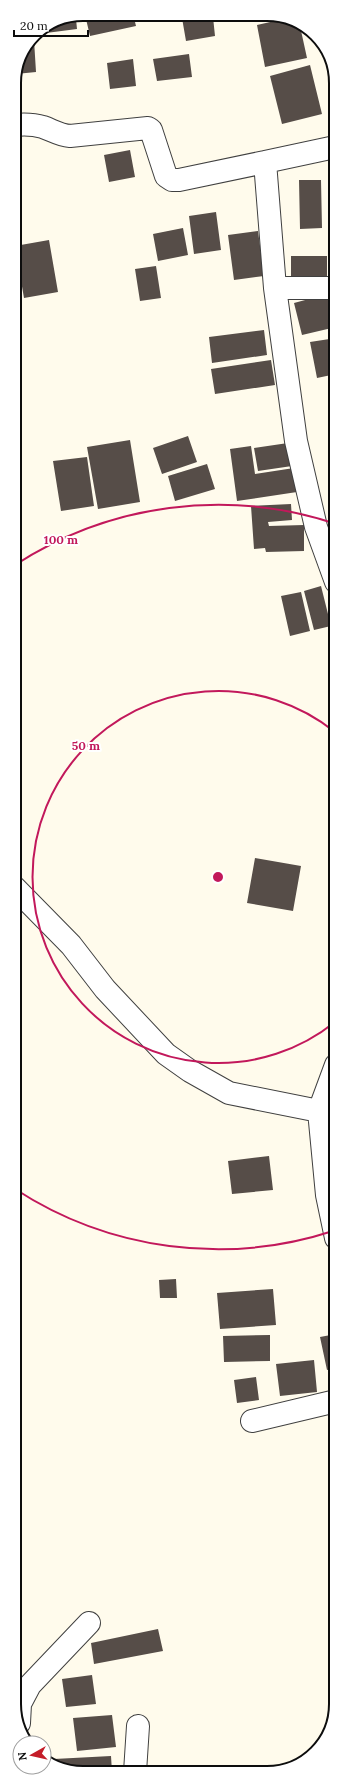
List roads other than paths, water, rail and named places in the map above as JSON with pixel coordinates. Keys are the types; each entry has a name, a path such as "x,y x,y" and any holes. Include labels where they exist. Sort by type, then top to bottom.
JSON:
{"street":[{"path":"21,125 29,124 42,127 61,135 70,136 148,128 151,130 166,176 172,180 179,180 329,148"},
{"path":"265,162 275,288 296,441 316,527 329,563"},
{"path":"275,288 329,288"},
{"path":"21,894 70,945 105,989 166,1054 190,1071 229,1093 319,1111"},
{"path":"329,1084 319,1111 326,1195 329,1208"},
{"path":"252,1421 329,1403"},
{"path":"21,1702 30,1685 89,1623"},
{"path":"135,1766 138,1726"}]}
